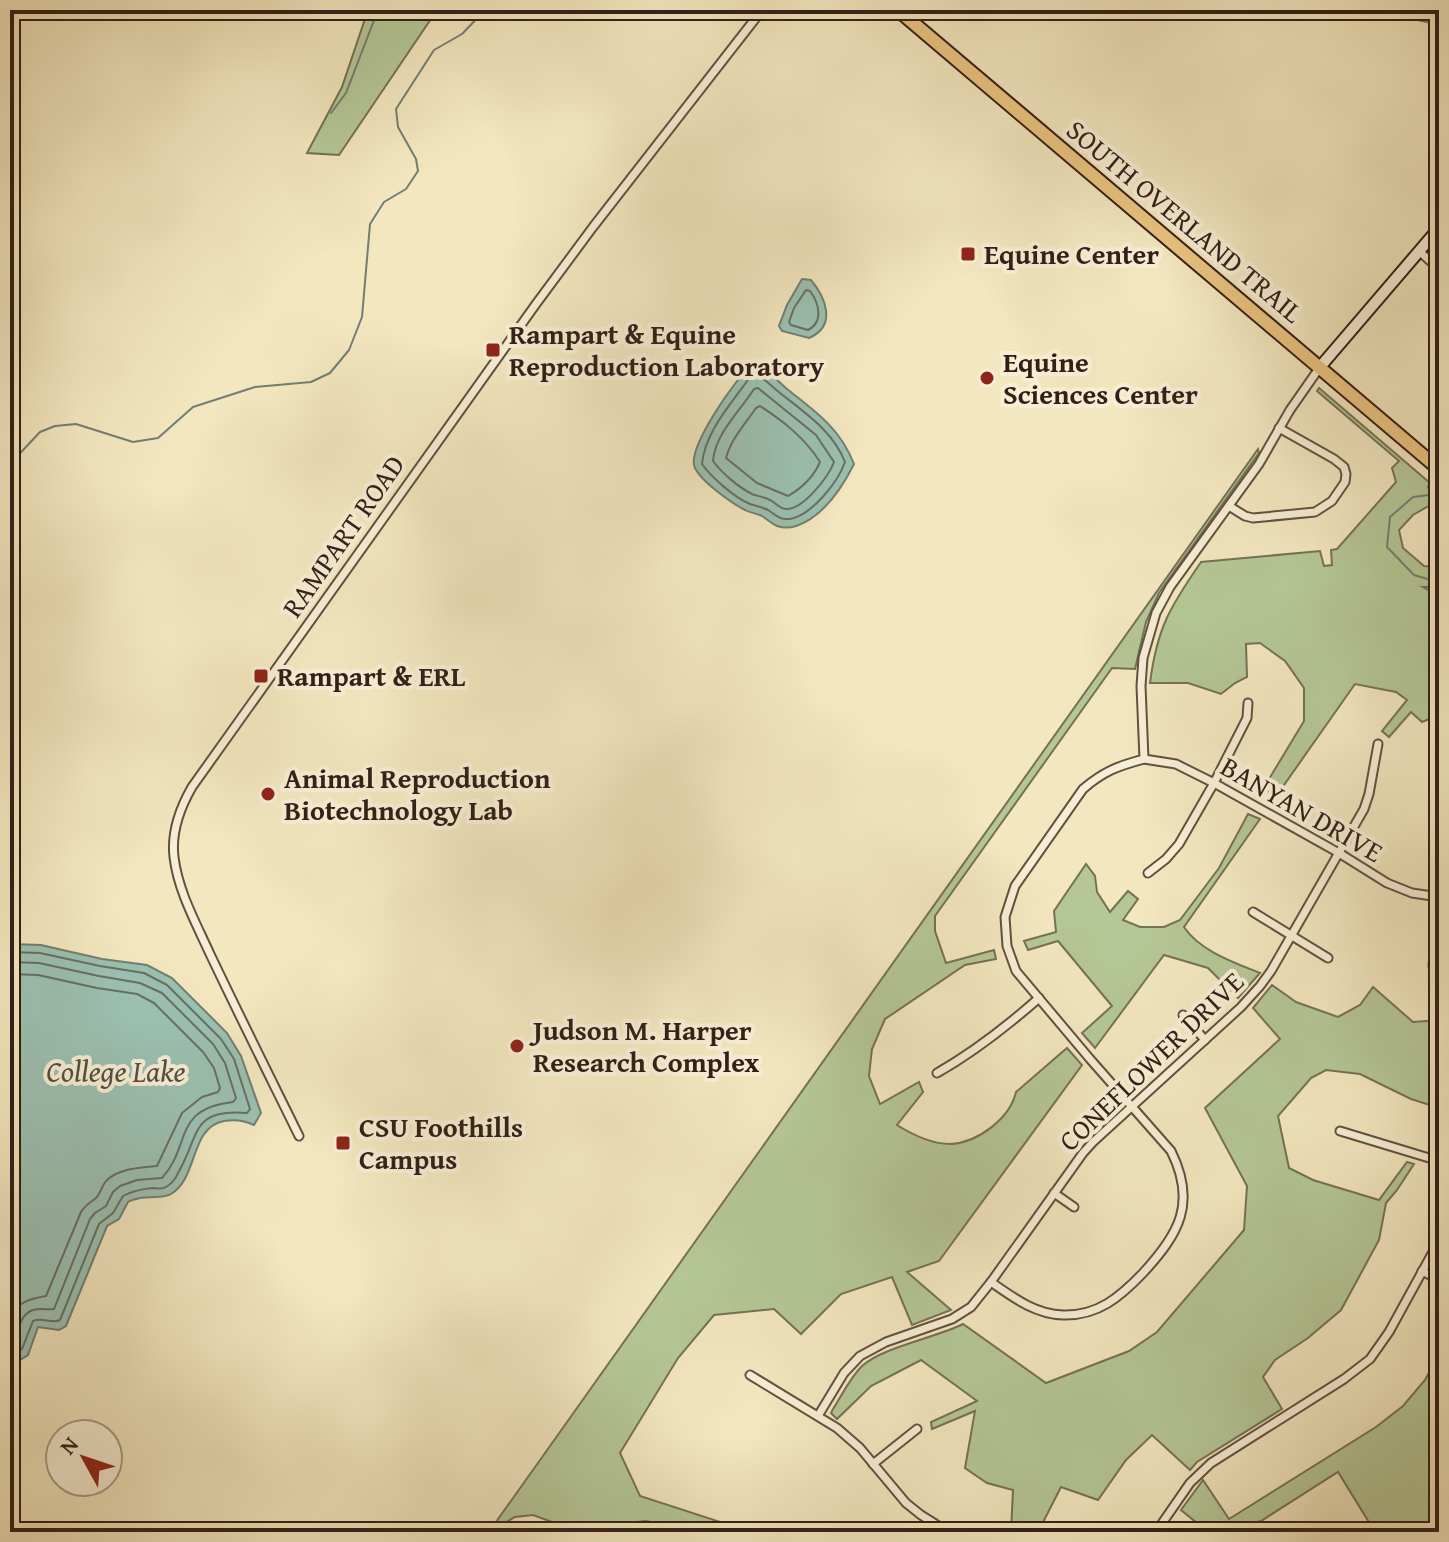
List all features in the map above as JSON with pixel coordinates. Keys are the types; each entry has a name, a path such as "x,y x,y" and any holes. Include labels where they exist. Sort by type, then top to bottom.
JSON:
{"main road":[{"name":"SOUTH OVERLAND TRAIL","path":"898,10 1439,469"},
{"path":"1320,367 1439,228"}],"street":[{"name":"RAMPART ROAD","path":"299,1136 184,896 174,855 174,839 182,807 192,787 531,311 762,10"},
{"path":"1419,251 1439,269"},
{"path":"991,1282 1026,1306 1039,1311 1064,1315 1092,1311 1125,1292 1174,1235 1182,1212 1183,1185 1176,1162 1164,1141 1016,971 1007,946 1005,917 1015,886 1083,789 1115,766 1144,759 1143,658 1156,613 1170,587 1259,464 1304,387 1320,367"},
{"path":"1229,506 1253,518 1315,512 1332,501 1345,482 1344,467 1279,428"},
{"path":"1148,873 1179,844 1247,718 1248,703"},
{"name":"CONEFLOWER DRIVE","path":"818,1416 844,1373 860,1356 886,1342 952,1319 971,1307 1083,1153 1260,986 1364,809 1378,744"},
{"name":"BANYAN DRIVE","path":"1144,759 1176,764 1339,853 1387,883 1439,898"},
{"path":"1433,966 1439,898"},
{"path":"1253,912 1328,958"},
{"path":"937,1073 972,1053 1039,998"},
{"path":"1183,1015 1205,1040"},
{"path":"1340,1131 1439,1161"},
{"path":"1054,1193 1074,1207"},
{"path":"1156,1532 1190,1483 1211,1463 1344,1379 1370,1359 1389,1332 1439,1241"},
{"path":"1422,1271 1439,1280"},
{"path":"750,1375 850,1439 906,1503 948,1532"},
{"path":"873,1464 917,1429"}],"green space":[{"path":"368,10 437,10 339,155 307,153 342,87"},
{"path":"1319,388 1430,483 1428,487 1439,497 1439,500 1413,515 1399,530 1403,548 1424,566 1439,567 1439,582 1423,587 1430,591 1439,587 1439,715 1422,722 1411,712 1389,737 1382,731 1407,700 1396,692 1355,684 1277,795 1263,789 1304,721 1304,688 1285,661 1260,643 1246,644 1247,677 1221,694 1188,683 1150,683 1166,619 1201,562 1320,551 1324,566 1332,565 1331,550 1337,549 1396,482 1392,468 1399,461 1317,391"},
{"path":"1258,449 1259,453 1159,593 1146,622 1135,669 1112,668 935,916 935,931 946,963 994,950 996,959 965,965 885,1019 872,1049 869,1076 880,1104 919,1082 923,1092 897,1125 922,1138 943,1144 961,1143 982,1134 1000,1120 1016,1092 1067,1048 1082,1065 939,1261 907,1272 951,1310 912,1325 892,1277 841,1294 801,1334 774,1309 714,1315 678,1358 620,1453 640,1496 751,1532 682,1532 646,1521 594,1532 566,1527 533,1515 515,1517 501,1525 496,1522"},
{"path":"1248,814 1260,819 1184,927 1208,949 1260,973 1238,998 1208,968 1164,955 1095,1048 1082,1033 1112,1006 1058,941 1028,950 1024,941 1056,932 1054,911 1086,864 1095,876 1097,892 1110,912 1128,891 1138,899 1123,920 1140,927 1164,927 1180,920 1219,868"},
{"path":"1272,985 1296,1002 1338,1017 1360,1005 1373,987 1413,1022 1439,1020 1439,1108 1411,1099 1360,1074 1326,1070 1311,1078 1278,1116 1289,1168 1313,1180 1379,1200 1407,1162 1414,1164 1386,1203 1379,1240 1341,1310 1275,1360 1263,1377 1282,1409 1197,1462 1190,1470 1152,1435 1126,1460 1098,1500 1061,1487 1038,1532 1011,1532 1013,1490 987,1483 965,1468 975,1411 932,1429 931,1422 977,1401 921,1360 871,1386 837,1419 831,1413 854,1376 871,1359 963,1324 1046,1383 1129,1351 1157,1332 1244,1230 1247,1186 1205,1108 1280,1039 1253,1008"},
{"path":"1439,1354 1439,1532 1375,1532 1338,1472 1261,1521 1221,1532 1208,1532 1181,1510 1203,1480 1229,1519 1376,1427 1403,1406 1425,1380"},
{"path":"531,1523 557,1532 507,1532 519,1524"}],"water":[{"path":"802,279 811,280 821,295 826,311 823,326 809,338 782,331 779,326"},
{"path":"751,365 771,374 826,422 842,440 854,464 823,509 794,527 777,526 739,507 708,484 694,465 706,428"},
{"name":"College Lake","path":"10,944 41,945 102,959 147,965 172,978 227,1033 241,1056 261,1113 254,1125 232,1120 213,1125 199,1143 180,1186 171,1194 128,1202 119,1219 107,1226 66,1326 59,1330 38,1327 28,1355 10,1366"}],"waterway":[{"path":"331,113 346,93 378,10"},
{"path":"10,464 40,432 55,426 76,424 133,442 158,438 193,407 255,387 311,382 330,373 349,350 362,317 370,224 384,202 406,189 418,171 416,159 398,127 396,109 434,50 462,34 485,10"},
{"path":"1376,10 1439,25"},
{"path":"1437,494 1413,497 1390,517 1387,547 1414,575 1434,581 1439,579"}],"place":[{"name":"Equine Center","path":"968,254"},
{"name":"Rampart & Equine Reproduction Laboratory","path":"493,350"},
{"name":"Equine Sciences Center","path":"987,378"},
{"name":"Rampart & ERL","path":"261,676"},
{"name":"Animal Reproduction Biotechnology Lab","path":"268,794"},
{"name":"Judson M. Harper Research Complex","path":"517,1046"},
{"name":"CSU Foothills Campus","path":"343,1143"}]}
